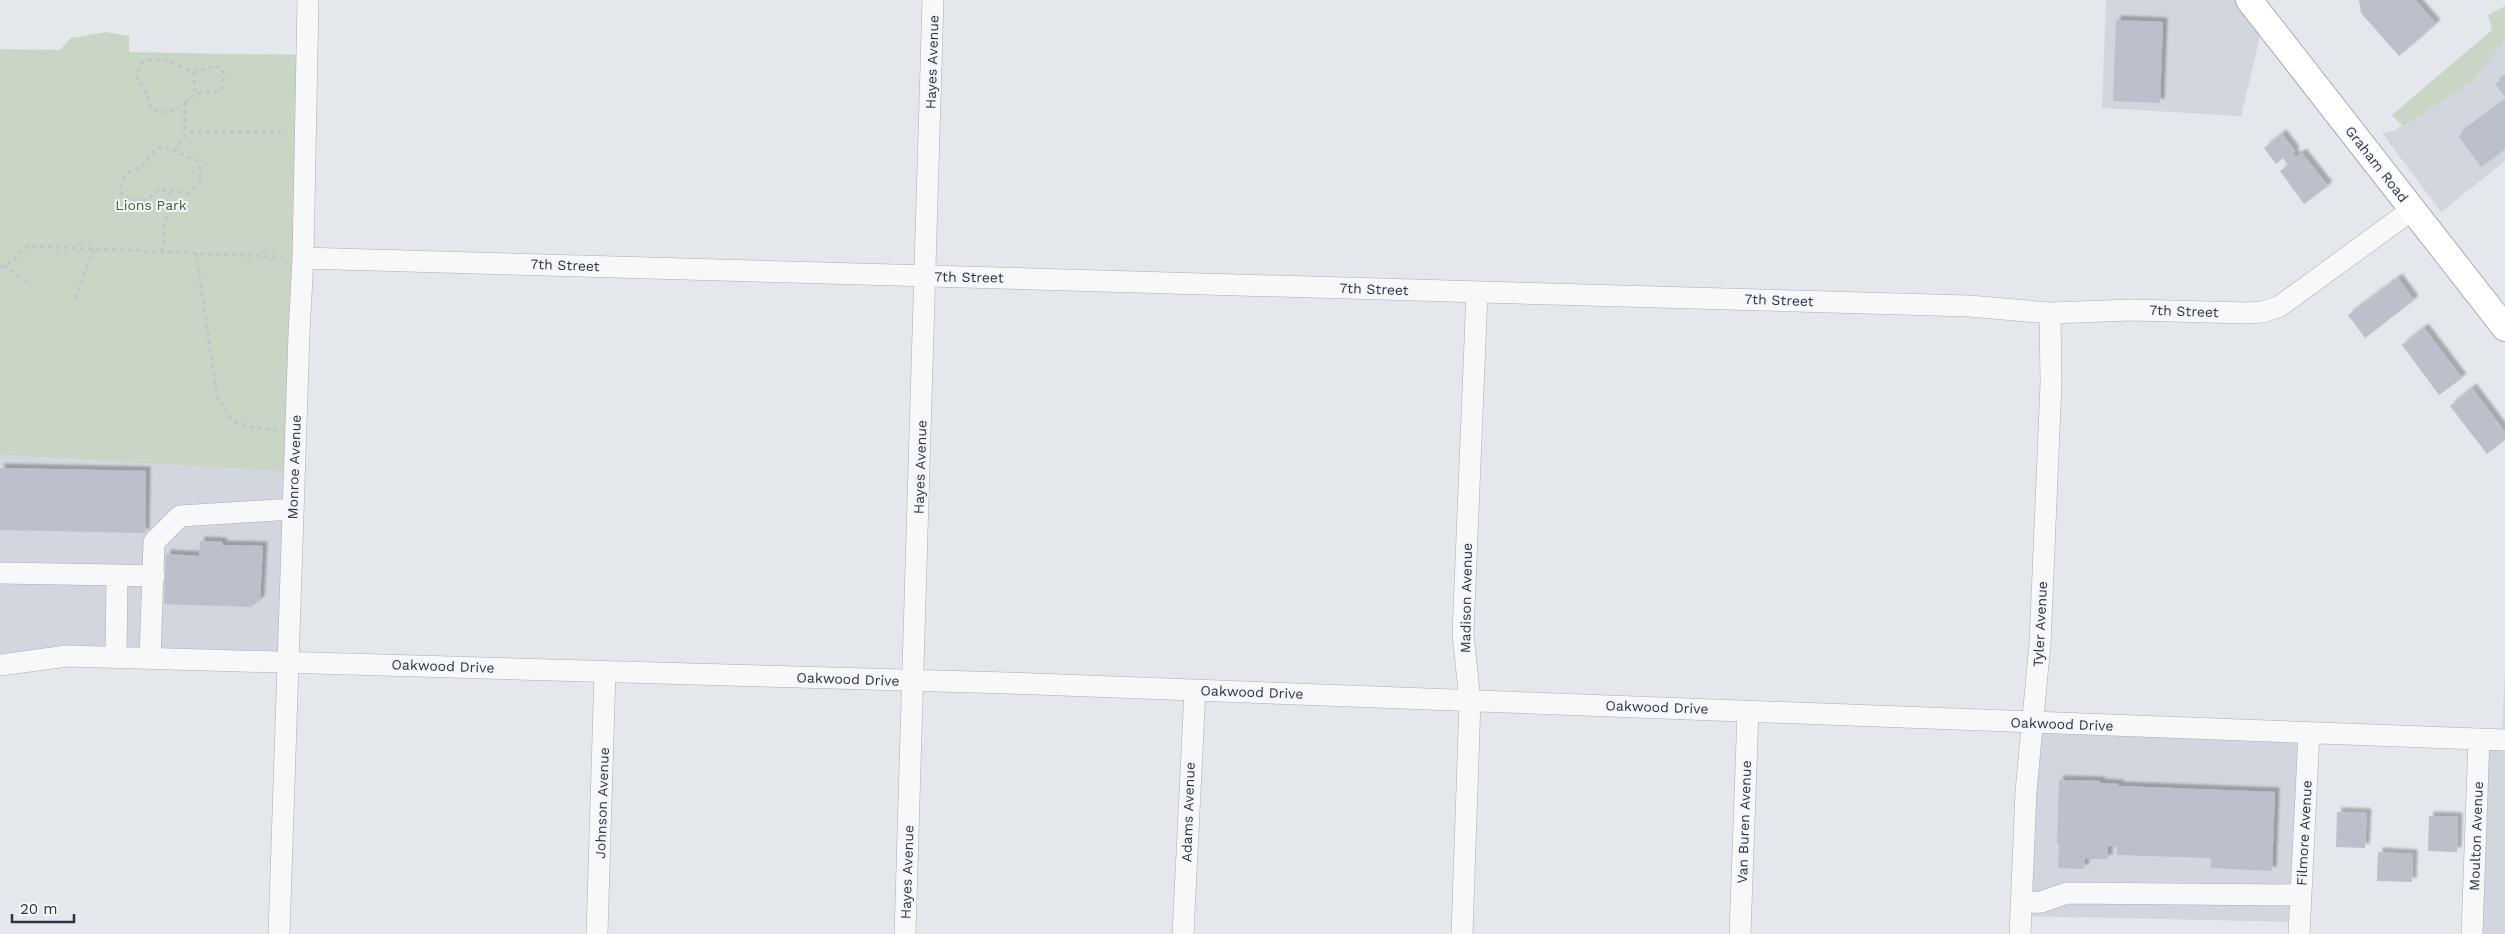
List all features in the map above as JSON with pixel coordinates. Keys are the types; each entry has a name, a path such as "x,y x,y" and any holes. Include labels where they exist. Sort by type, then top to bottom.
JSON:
{"main road":[{"name":"Graham Road","path":"2249,0 2505,328"}],"street":[{"name":"Monroe Avenue","path":"280,934 295,432 303,258 308,0"},
{"name":"Hayes Avenue","path":"905,934 933,0"},
{"name":"7th Street","path":"303,258 1969,306 2050,313 2132,310 2247,313 2263,312 2280,306 2413,209"},
{"name":"Madison Avenue","path":"1462,934 1470,701 1463,634 1477,292"},
{"name":"Tyler Avenue","path":"2020,934 2026,791 2041,615 2051,383 2050,313"},
{"path":"150,658 154,542 180,516 293,509"},
{"path":"0,573 154,576"},
{"path":"116,575 116,657"},
{"name":"Oakwood Drive","path":"0,665 67,656 914,682 1008,683 2505,740"},
{"name":"Johnson Avenue","path":"597,934 605,672"},
{"name":"Adams Avenue","path":"1183,934 1195,690"},
{"name":"Van Buren Avenue","path":"1740,934 1748,711"},
{"name":"Filmore Avenue","path":"2299,934 2309,732"},
{"name":"Moulton Avenue","path":"2472,934 2479,739"},
{"path":"2021,903 2041,902 2066,893 2301,895"}],"path":[{"path":"162,60 176,63 194,72 218,66 224,74 224,84 219,91 195,94 184,103 167,112 156,112 151,109 146,92 137,77 137,69 144,62 162,60"},
{"path":"194,72 195,94"},
{"path":"184,103 185,136"},
{"path":"175,151 185,136 198,130 304,133"},
{"path":"166,147 198,161 201,166 200,184 190,193 169,192 159,190 148,200 131,201 124,196 122,191 124,177 128,172 140,168 158,148 166,147"},
{"path":"162,252 169,192"},
{"path":"30,286 2,267 12,261 28,246 282,257"},
{"path":"75,298 94,249"},
{"path":"196,253 217,396 224,410 232,421 255,428 295,432"}],"shaded area":[{"path":"2106,0 2249,0 2264,20 2241,116 2102,108"},
{"path":"2505,41 2505,161 2441,212 2382,133 2395,130 2472,82"},
{"path":"0,455 294,472 288,662 0,665"},
{"path":"2505,670 2505,934 2472,934 2479,739 2502,739"},
{"path":"2033,723 2309,733 2300,922 2021,916"}],"green space":[{"path":"2505,6 2505,41 2472,82 2403,126 2392,115 2492,30 2488,15"},
{"name":"Lions Park","path":"106,32 129,36 129,52 306,55 294,472 0,455 0,49 60,50 71,38"}],"building":[{"path":"2359,0 2415,0 2436,24 2399,56 2361,13"},
{"path":"2116,20 2163,22 2160,103 2113,101"},
{"path":"2505,77 2505,97 2495,84"},
{"path":"2505,101 2505,149 2481,167 2458,136"},
{"path":"2282,134 2295,151 2293,153 2296,157 2302,153 2328,186 2304,204 2280,171 2288,165 2283,158 2276,164 2264,148"},
{"path":"2398,278 2414,300 2365,338 2348,315"},
{"path":"2424,328 2462,378 2439,395 2402,345"},
{"path":"2472,388 2505,432 2505,440 2487,454 2450,406"},
{"path":"0,468 146,471 145,533 0,530"},
{"path":"200,541 223,542 222,545 263,546 260,600 251,607 164,604 166,554 199,556"},
{"path":"2059,780 2100,781 2100,783 2119,784 2119,786 2275,792 2272,871 2211,868 2211,858 2117,855 2117,847 2108,846 2108,859 2085,859 2084,869 2058,868"},
{"path":"2337,812 2367,813 2365,848 2336,847"},
{"path":"2429,816 2458,817 2457,852 2428,851"},
{"path":"2378,852 2413,854 2412,882 2377,881"}]}
